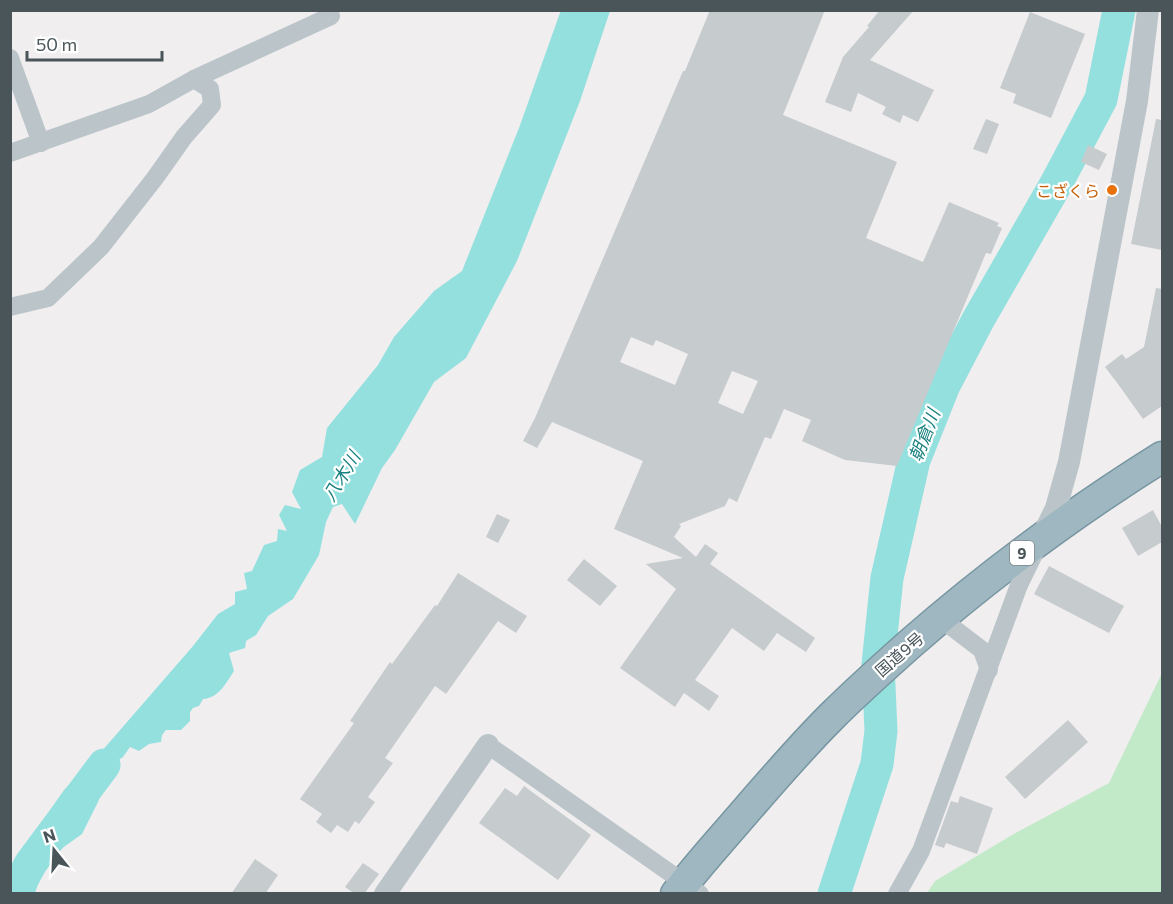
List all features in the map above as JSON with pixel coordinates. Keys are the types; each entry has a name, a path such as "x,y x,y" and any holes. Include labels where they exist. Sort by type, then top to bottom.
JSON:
{"highway":[{"name":"国道9号","path":"687,890 777,775 831,717 890,661 1003,567 1162,457"}],"street":[{"path":"897,894 921,852 1019,585 1056,507 1069,462 1137,101 1148,10"},
{"path":"10,153 148,104 194,79 330,16"},
{"path":"10,58 41,142"},
{"path":"10,307 48,298 101,247 184,137 212,105 210,89 194,79"},
{"path":"940,618 982,650 988,670"},
{"path":"386,894 488,745 687,890"}],"green space":[{"path":"1162,673 1162,893 927,893 935,881 1012,835 1109,783"}],"water":[{"path":"561,10 610,11 580,101 517,261 466,358 434,382 395,450 382,468 355,524 342,504 333,507 326,522 319,555 293,599 268,616 256,635 246,641 245,648 229,653 234,671 222,689 213,696 203,699 199,706 193,708 190,712 190,721 181,730 166,730 161,742 149,744 139,751 130,747 123,757 113,764 82,834 54,854 45,864 35,893 11,893 11,867 64,790 101,752 218,614 235,604 235,592 247,589 244,573 252,571 264,545 277,541 278,529 287,531 279,515 285,505 301,509 292,492 300,470 322,457 327,428 378,365 394,337 434,291 462,271 519,128","holes":["75,797 81,812 76,822 64,825 62,813 71,805"]}],"building":[{"path":"710,10 825,10 783,115 897,162 866,238 923,262 949,202 999,223 997,226 1002,228 991,254 986,253 897,466 845,460 802,441 811,420 784,409 771,439 765,437 737,502 729,498 725,506 679,524 681,526 674,537 696,557 705,544 718,553 710,564 815,638 806,652 777,633 764,651 732,628 695,680 719,696 709,711 684,693 675,707 620,668 676,589 646,564 683,558 614,529 643,461 552,422 537,448 523,441 535,418 683,71 685,71","holes":["631,337 653,346 656,340 688,354 675,385 620,362","732,371 758,381 743,414 718,403"]},
{"path":"880,10 914,10 870,60 934,90 918,122 903,115 900,123 882,114 886,107 858,93 851,112 825,102 843,57 869,27 867,26"},
{"path":"1030,12 1085,34 1051,118 1013,103 1016,94 1000,88"},
{"path":"986,119 999,124 987,154 973,149"},
{"path":"1156,119 1162,120 1162,250 1131,244"},
{"path":"1088,145 1107,154 1099,170 1081,162"},
{"path":"1156,288 1162,289 1162,406 1143,419 1105,367 1122,354 1126,359 1144,347"},
{"path":"1153,510 1162,527 1162,542 1138,556 1122,528"},
{"path":"497,514 510,520 498,543 486,537"},
{"path":"584,559 617,586 600,606 567,580"},
{"path":"1049,566 1124,606 1109,633 1034,594"},
{"path":"458,573 527,616 516,633 498,621 446,694 435,686 385,758 393,763 368,797 375,802 359,824 355,821 348,832 337,825 331,833 316,822 322,814 300,799 354,723 350,721 390,662 392,664 435,605 437,606"},
{"path":"1068,720 1088,742 1025,799 1005,777"},
{"path":"524,786 591,835 558,880 479,823 505,788 517,796"},
{"path":"960,796 993,808 977,854 946,843 944,848 935,845 951,801 958,803"},
{"path":"255,859 278,875 265,894 231,894"},
{"path":"363,863 379,874 364,894 355,894 345,887"}],"waterway":[{"name":"朝倉川","path":"834,894 877,764 881,731 878,664 887,578 914,460 944,385 1101,99 1119,10"},
{"name":"八木川","path":"14,894 31,863 104,765"}],"place":[{"name":"こざくら","path":"1112,190"}]}
